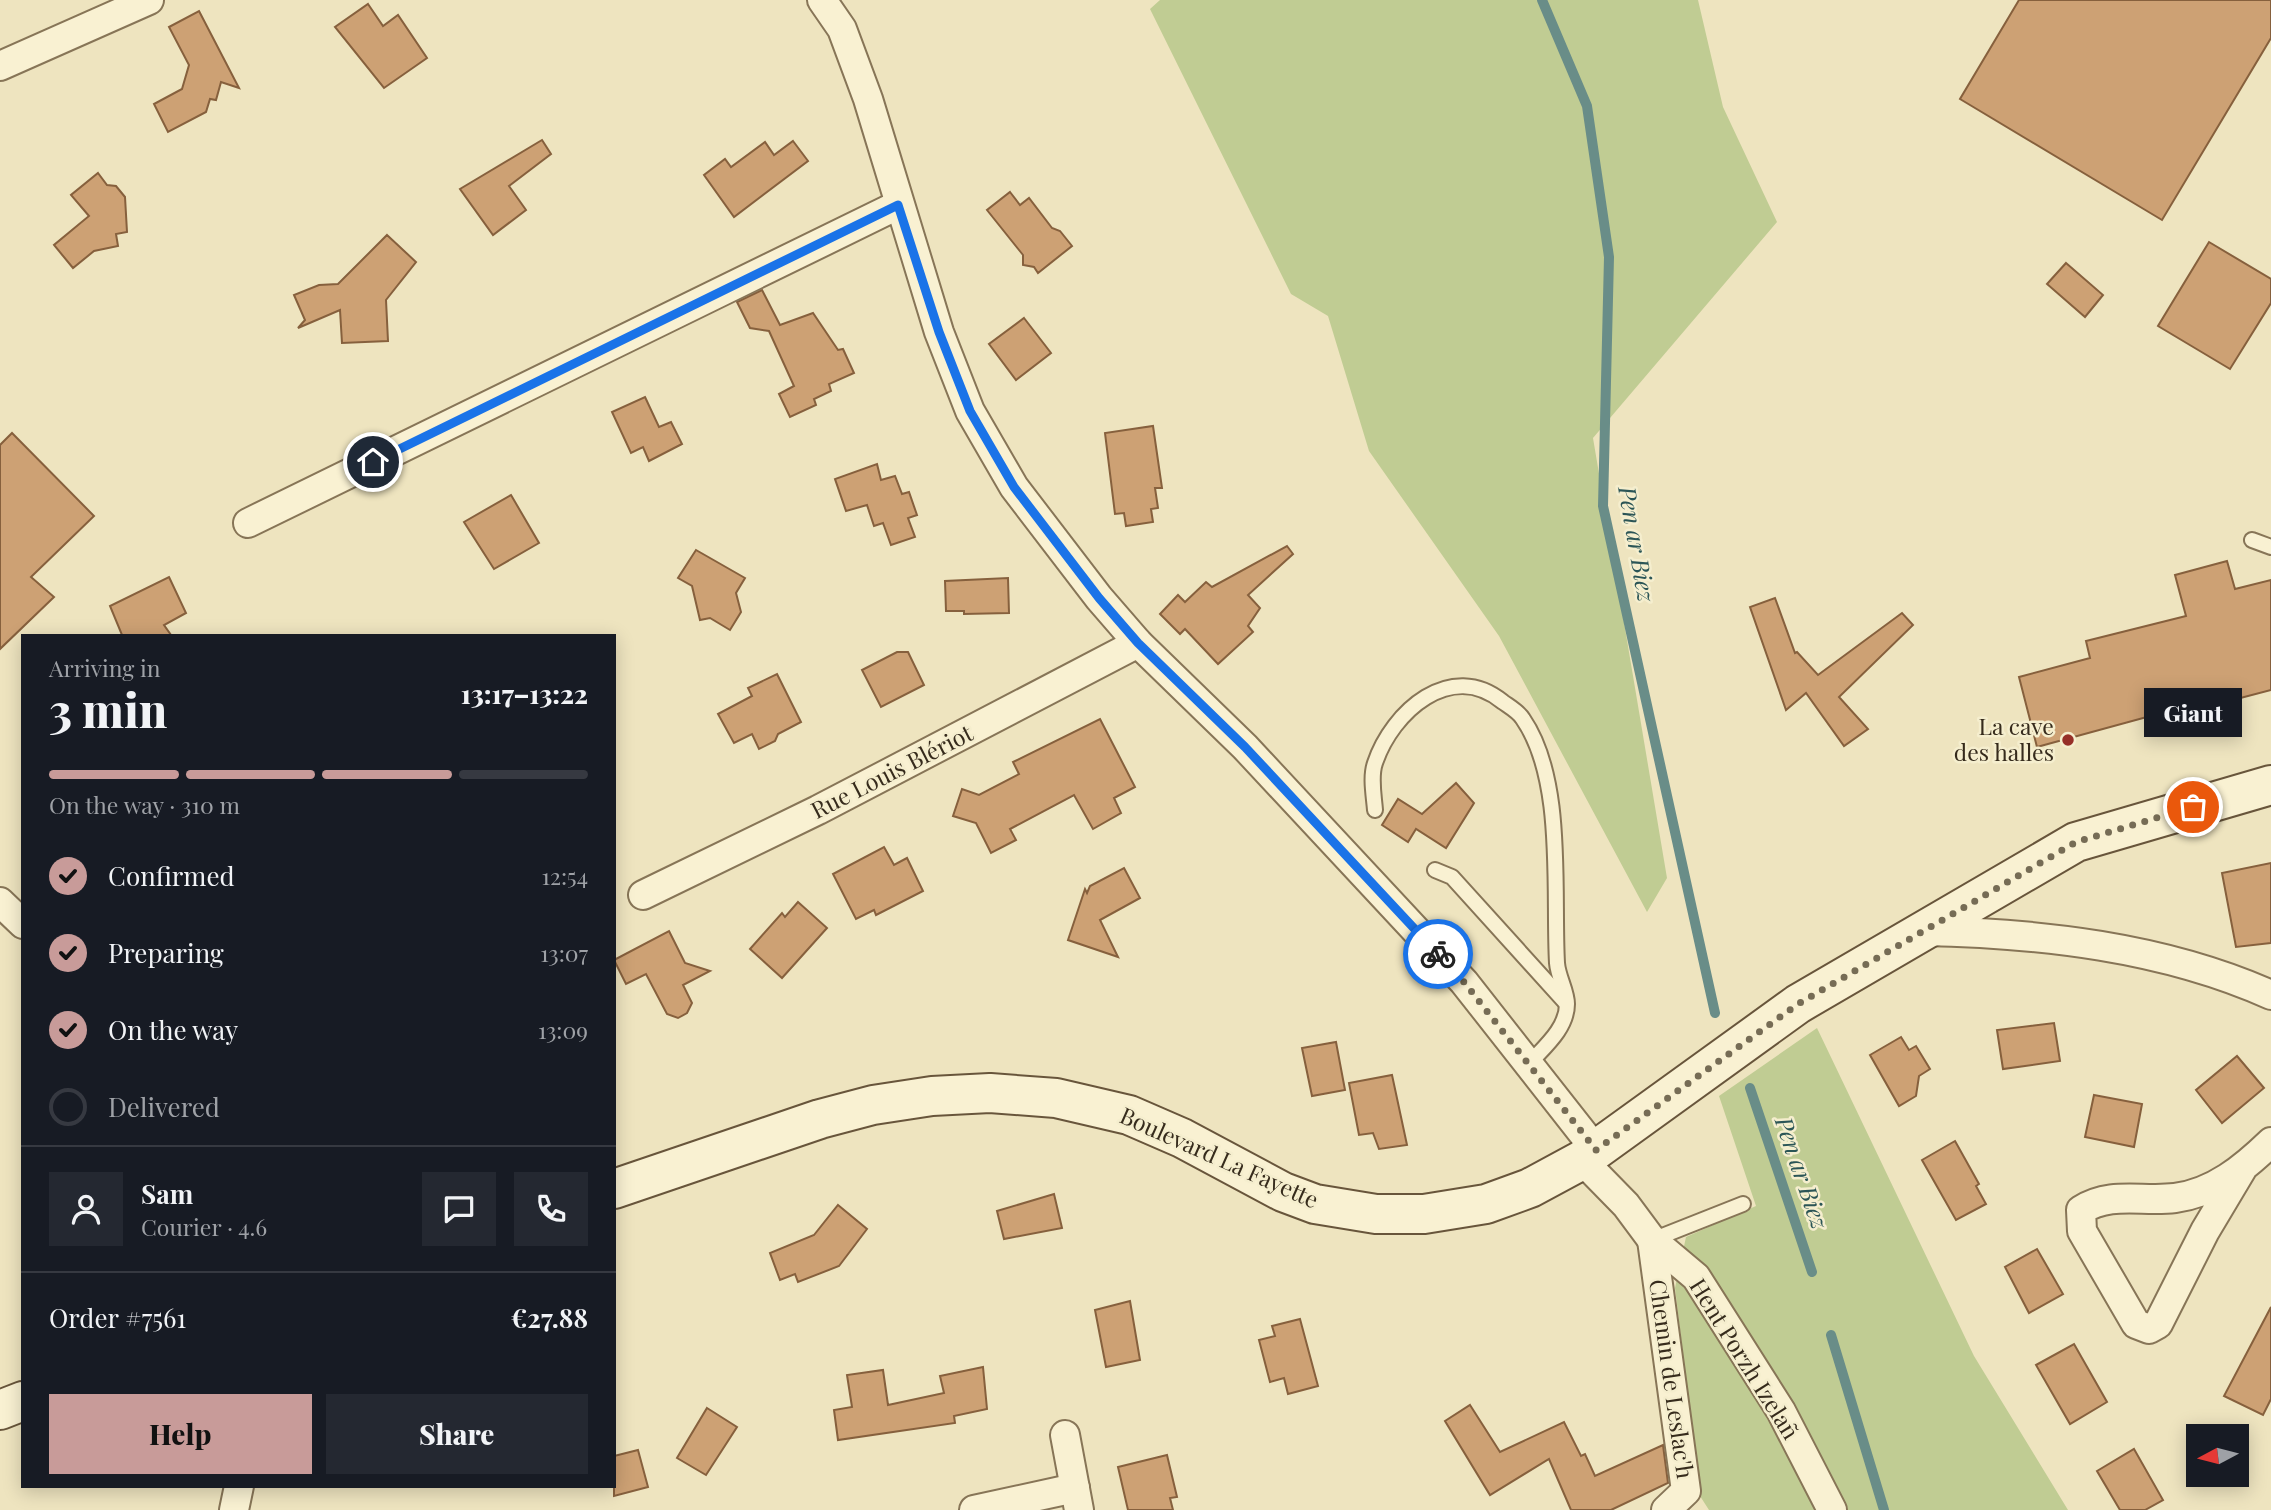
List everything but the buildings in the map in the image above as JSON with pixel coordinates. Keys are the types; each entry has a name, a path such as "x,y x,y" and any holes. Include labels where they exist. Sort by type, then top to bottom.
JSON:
{"main road":[{"name":"Boulevard La Fayette","path":"616,1188 846,1112 932,1096 990,1093 1056,1098 1129,1115 1182,1138 1283,1192 1315,1203 1376,1214 1424,1214 1486,1205 1530,1188 1589,1155 1798,1004 2076,842 2271,785"},
{"path":"0,1410 21,1402"}],"street":[{"path":"0,66 149,0"},
{"name":"Hent Porzh Izelañ","path":"822,0 847,41 868,99 898,205 939,332 970,411 1014,487 1099,598 1138,643 1245,747 1464,982 1528,1065 1589,1155 1652,1240 1696,1277 1781,1411 1832,1510"},
{"path":"248,523 898,205"},
{"name":"Rue Louis Blériot","path":"643,895 842,798 1138,643"},
{"path":"0,902 21,921"},
{"path":"1922,931 2011,933 2123,950 2237,979 2271,995"},
{"path":"2242,1169 2206,1231 2158,1324 2149,1329 2136,1324 2082,1231 2081,1210 2098,1200 2176,1198 2208,1189 2242,1169 2271,1142"},
{"name":"Chemin de Leslac'h","path":"1652,1240 1686,1491 1667,1510"},
{"path":"974,1510 1077,1499 1065,1435"},
{"path":"234,1510 239,1488"}],"lane":[{"path":"2252,540 2271,547"},
{"path":"1376,810 1374,765 1391,729 1417,701 1444,687 1468,687 1492,693 1522,718 1540,751 1551,806 1557,966 1567,1004 1562,1027 1528,1065"},
{"path":"1435,870 1452,877 1567,1004"},
{"path":"1652,1240 1743,1205"}],"green space":[{"path":"1160,0 1698,0 1723,107 1777,222 1593,438 1667,878 1647,912 1499,636 1369,451 1328,316 1291,294 1150,9"},
{"path":"1817,1028 1974,1356 2068,1510 1709,1510 1700,1496 1675,1288 1686,1237 1756,1206 1719,1096"}],"waterway":[{"name":"Pen ar Biez","path":"1542,0 1587,106 1609,257 1603,506 1715,1013"},
{"name":"Pen ar Biez","path":"1750,1088 1812,1272"},
{"name":"Pen ar Biez","path":"1831,1335 1884,1510"}],"way so far":[{"path":"1438,954 1464,982 1596,1150 1824,987 2076,842 2193,807"}],"place":[{"name":"La cave des halles","path":"2068,740"},
{"name":"Giant","path":"2193,807"}],"route":[{"path":"373,462 898,205 939,332 970,411 1014,487 1099,598 1138,643 1245,747 1438,954"}]}
